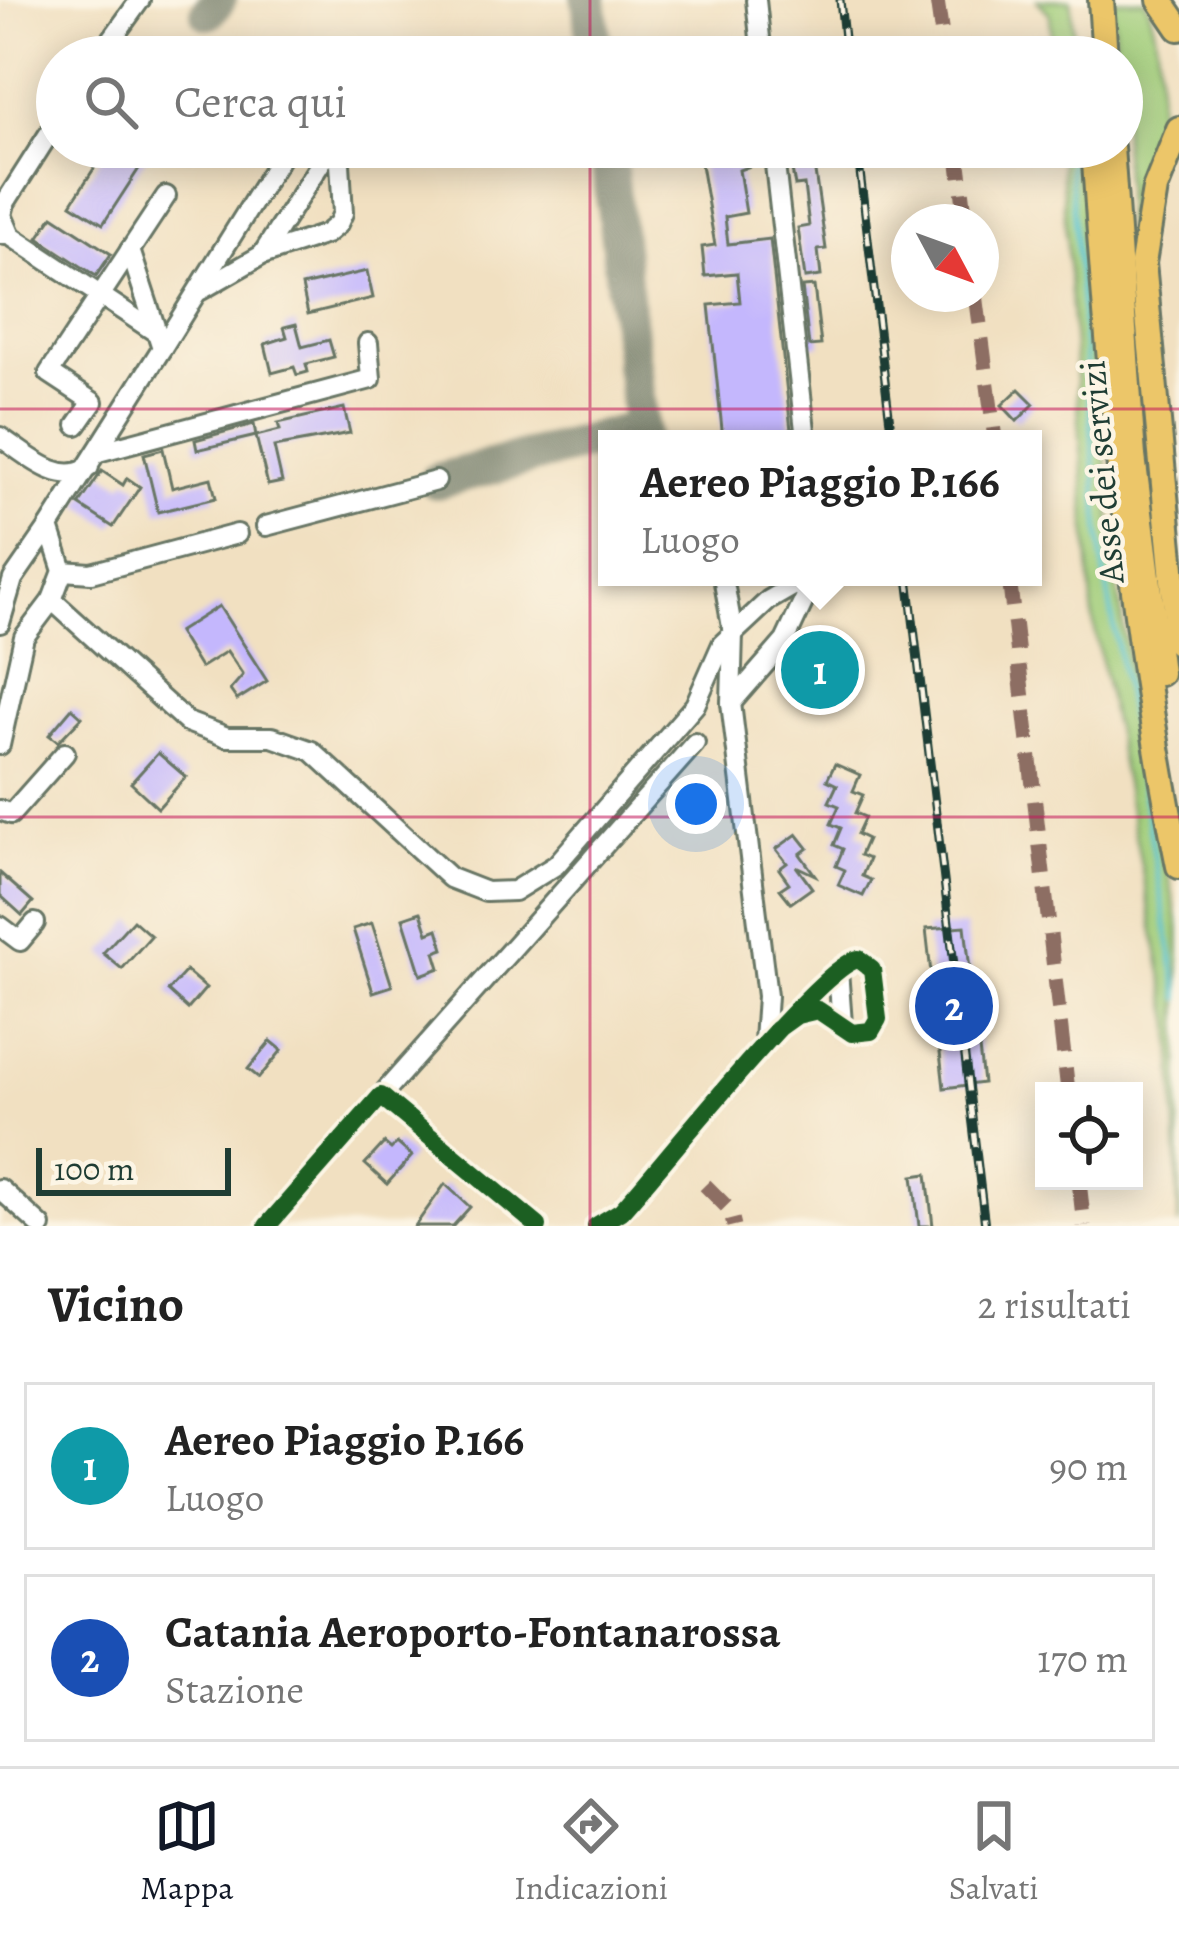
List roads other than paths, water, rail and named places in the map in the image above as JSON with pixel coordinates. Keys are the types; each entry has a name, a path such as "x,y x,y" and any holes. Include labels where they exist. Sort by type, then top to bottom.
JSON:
{"main road":[{"path":"1085,0 1087,36"},
{"path":"1101,0 1104,36"},
{"path":"1160,0 1179,28"},
{"path":"1179,129 1155,188 1143,263 1179,643"},
{"name":"Asse dei servizi","path":"1095,168 1116,458 1131,591 1179,866"},
{"name":"Asse dei servizi","path":"1112,168 1133,457 1179,788"}],"street":[{"path":"114,36 140,0"},
{"path":"756,0 760,36"},
{"path":"0,198 36,149"},
{"path":"36,154 5,203 6,235 158,339"},
{"path":"0,622 7,574 75,488 123,413 158,339 202,290 275,168"},
{"path":"262,255 321,168"},
{"path":"202,290 262,255 326,234 338,224 343,213 338,168"},
{"path":"775,168 805,430"},
{"path":"77,425 93,402 49,374 166,196"},
{"path":"130,250 158,339"},
{"path":"0,437 52,471 75,474 136,438 371,379 368,343"},
{"path":"123,413 122,428 136,438"},
{"path":"0,746 24,637 52,600 63,571 54,519 64,494 52,471"},
{"path":"266,526 436,481"},
{"path":"63,571 91,573 237,534"},
{"path":"725,586 733,633 731,703 770,1038"},
{"path":"52,600 187,722 227,737 272,737 312,751 450,878 486,892 514,891 556,865 695,705 716,652 769,600 795,586"},
{"path":"731,703 785,641 808,586"},
{"path":"267,1226 694,743"},
{"path":"0,810 11,814 64,753"},
{"path":"0,926 20,941 35,923"},
{"path":"596,1226 621,1211 770,1038 838,970 850,959 867,963 878,1019 865,1034 852,1033 808,1010 770,1038"},
{"path":"838,970 842,1024"},
{"path":"381,1096 538,1226"},
{"path":"0,1189 41,1226"}],"waterway":[{"path":"1070,168 1102,558 1179,998"}],"railway":[{"path":"840,0 844,36"},
{"path":"860,168 891,430"},
{"path":"909,586 985,1226"}],"place":[{"name":"Aereo Piaggio P.166","path":"820,670"},
{"name":"Catania Aeroporto-Fontanarossa","path":"954,1006"}]}
